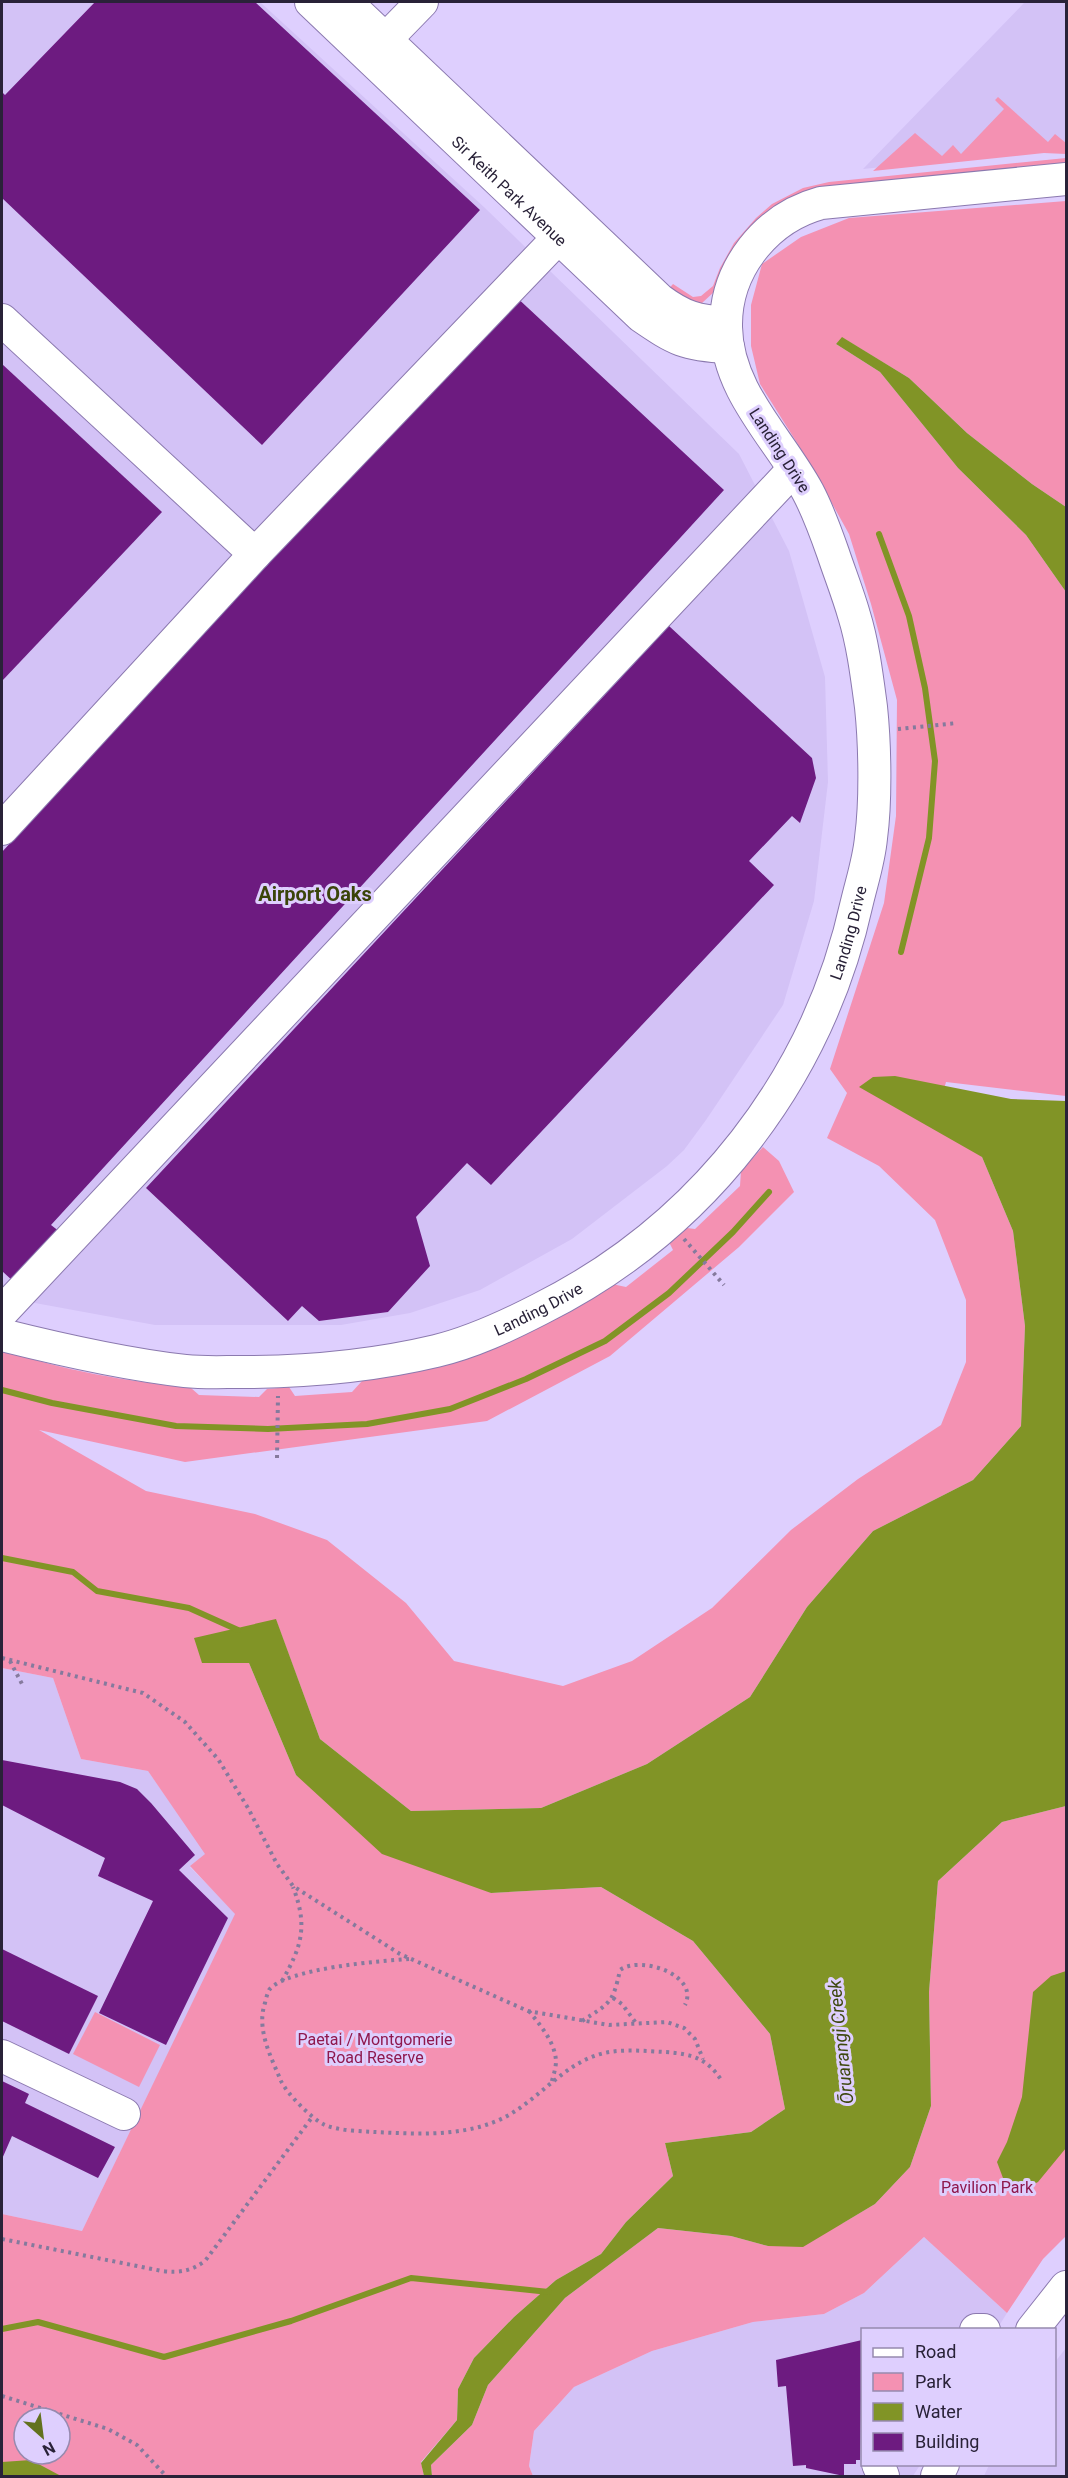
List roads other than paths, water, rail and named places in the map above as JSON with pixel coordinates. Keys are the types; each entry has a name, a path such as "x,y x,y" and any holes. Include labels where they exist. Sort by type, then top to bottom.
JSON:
{"street":[{"name":"Sir Keith Park Avenue","path":"311,2 641,316 679,341 703,346 727,335"},
{"name":"Sir Keith Park Avenue","path":"346,2 660,300 683,316 706,322 727,335"},
{"path":"386,39 422,2"},
{"name":"Landing Drive","path":"2,1335 81,1355 188,1371 262,1372 333,1369 437,1351 488,1335 585,1286 633,1253 686,1207 740,1152 771,1109 803,1054 829,998 850,936 871,839 874,794 871,709 855,618 809,493 740,387 727,335 734,277 743,261 771,229 802,208 821,203 1066,179"},
{"path":"2,829 255,554 559,237"},
{"path":"2,320 255,554"},
{"path":"2,1312 793,470"},
{"path":"2,2056 124,2114"},
{"path":"1034,2328 1066,2287"}],"water":[{"path":"842,337 909,378 967,433 1032,484 1066,507 1066,592 1026,535 958,468 880,372 836,344"},
{"name":"Ōruarangi Creek","path":"895,1076 1011,1099 1066,1101 1066,1806 1002,1822 938,1881 929,1992 931,2106 910,2167 875,2204 803,2247 768,2246 731,2236 658,2228 565,2298 488,2385 472,2425 431,2465 432,2476 424,2476 421,2463 457,2420 458,2389 474,2358 514,2317 556,2280 601,2254 626,2222 673,2176 665,2143 751,2132 785,2109 770,2034 693,1941 601,1887 491,1893 382,1854 296,1775 249,1663 202,1663 194,1638 276,1619 320,1739 411,1811 541,1808 647,1764 750,1697 807,1607 873,1531 973,1480 1021,1426 1025,1326 1013,1231 982,1157 859,1087 873,1077"},
{"path":"1066,1971 1066,2148 1038,2182 1020,2191 1003,2178 997,2162 1007,2142 1022,2097 1033,1992 1051,1976"},
{"path":"12,2461 12,2466 42,2466 61,2476 2,2476 2,2462"}],"waterway":[{"path":"879,534 909,616 925,688 935,761 929,838 901,952"},
{"path":"2,1390 52,1403 176,1426 268,1429 367,1424 450,1409 526,1379 605,1341 669,1293 733,1232 769,1192"},
{"path":"2,1558 73,1572 97,1591 189,1608 238,1630"},
{"path":"2,2329 38,2322 164,2357 291,2321 411,2278 549,2292"}],"district":[{"name":"Airport Oaks","path":"315,894"}],"park label":[{"name":"Paetai / Montgomerie Road Reserve","path":"375,2048"},
{"name":"Pavilion Park","path":"987,2187"}]}
